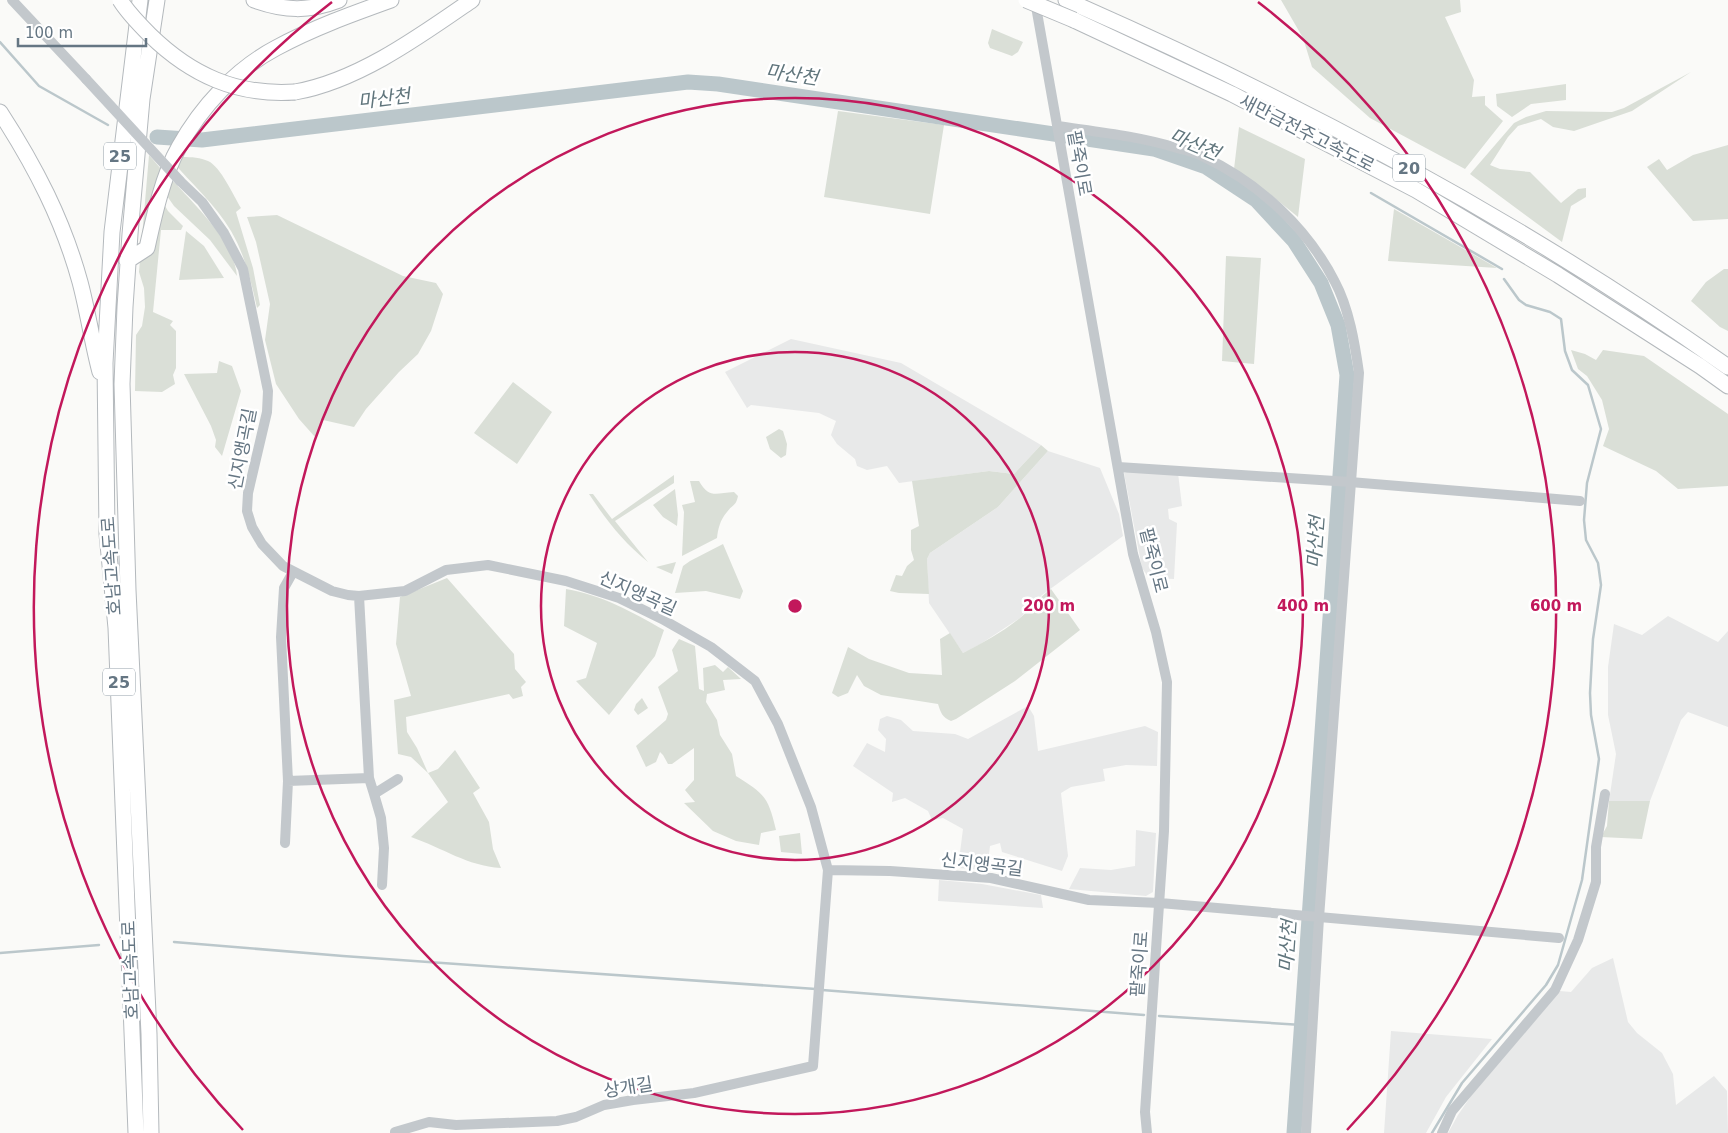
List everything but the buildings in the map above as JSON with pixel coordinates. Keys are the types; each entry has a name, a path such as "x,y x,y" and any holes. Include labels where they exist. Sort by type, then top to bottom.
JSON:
{"highway":[{"path":"120,0 139,24 171,54 202,74 222,83 262,93 294,92 323,85 368,66 472,0"},
{"name":"호남고속도로","path":"136,1133 116,638 107,534 105,390 108,287 112,232 140,0"},
{"name":"호남고속도로","path":"151,1133 148,1014 128,590 122,384 128,261 142,99 157,0"},
{"path":"254,0 286,9 306,9 339,0"},
{"path":"128,261 147,248 164,184 178,148 199,115 220,92 244,69 274,49 306,32 391,0"},
{"name":"새만금전주고속도로","path":"1026,0 1074,20 1232,94 1416,190 1566,280 1728,386"},
{"name":"새만금전주고속도로","path":"1069,1 1191,56 1296,108 1432,180 1550,250 1673,329 1728,367"},
{"path":"0,112 33,165 50,198 72,256 80,284 92,344 105,390"}],"street":[{"name":"신지앵곡길","path":"12,0 180,181 202,202 224,233 243,269 268,391 267,412 248,493 247,511 252,527 262,544 284,566 332,591 359,596 405,591 446,570 488,565 566,581 619,598 662,619 711,647 755,681 778,724 811,807 828,870 813,1066"},
{"name":"팥죽이로","path":"1034,0 1133,554 1156,632 1166,682 1164,831 1145,1112 1147,1133"},
{"path":"1058,127 1149,139 1201,155 1275,203 1299,228 1336,282 1356,347 1359,373 1348,482 1316,918 1306,1133"},
{"path":"1118,467 1348,482 1580,501"},
{"path":"286,843 288,781 281,637 284,588 293,572"},
{"path":"359,596 369,778 381,818 384,848 382,885"},
{"path":"288,781 369,778"},
{"path":"374,794 398,779"},
{"path":"1442,1133 1452,1111 1555,990 1578,940 1596,882 1596,848 1604,794"},
{"name":"신지앵곡길","path":"828,870 890,871 991,878 1089,900 1160,903 1300,917 1560,938"},
{"name":"상개길","path":"395,1133 429,1122 455,1129 557,1121 576,1117 604,1105 694,1092 813,1066"}],"shaded area":[{"path":"1281,0 1460,0 1461,12 1445,17 1474,80 1472,97 1485,96 1485,105 1503,121 1465,169 1370,118 1312,67 1303,38"},
{"path":"992,29 1023,42 1018,52 1012,56 990,48 988,43"},
{"path":"1691,72 1632,111 1574,131 1553,127 1541,119 1518,126 1508,137 1490,165 1500,169 1530,172 1561,203 1578,189 1586,188 1586,197 1571,206 1562,242 1470,174 1514,123 1526,117 1546,111 1612,112 1624,108"},
{"path":"1566,84 1566,100 1531,104 1512,117 1497,106 1496,94"},
{"path":"838,111 944,125 930,214 824,197"},
{"path":"1239,127 1305,159 1298,217 1234,169"},
{"path":"1728,145 1728,219 1693,221 1647,167 1659,159 1667,170 1693,155"},
{"path":"149,155 161,169 160,197 168,211 183,226 181,230 161,230 153,312 173,321 170,325 176,331 176,368 173,375 175,384 162,392 135,391 136,335 142,326 145,307 144,288 139,272"},
{"path":"173,157 204,159 213,164 222,175 241,208 236,212 253,268 260,305 257,308 244,259 231,231 211,203 171,160"},
{"path":"168,180 174,182 213,225 229,250 237,276 210,240 174,206 167,196"},
{"path":"1394,209 1497,268 1388,261"},
{"path":"277,215 403,276 436,283 443,294 431,331 418,354 366,409 354,427 323,420 315,437 299,419 276,384 265,340 270,304 256,242 247,217"},
{"path":"186,231 204,246 224,278 179,280"},
{"path":"1226,256 1261,258 1254,364 1222,361"},
{"path":"1724,269 1728,269 1728,331 1720,327 1691,301 1706,282"},
{"path":"791,339 901,363 1041,445 1014,474 989,471 899,483 887,466 867,470 857,466 855,459 837,444 831,435 836,421 819,413 751,405 747,408 725,372"},
{"path":"1571,350 1596,360 1603,350 1644,356 1728,414 1728,486 1678,489 1656,471 1603,446 1609,429 1602,400 1587,376 1578,369"},
{"path":"219,361 232,366 241,391 222,456 215,447 216,440 211,426 184,374 217,373"},
{"path":"513,382 552,412 517,464 474,433"},
{"path":"779,429 783,431 787,444 786,455 781,458 770,449 766,437"},
{"path":"1041,445 1048,451 998,507 930,553 927,559 929,594 890,591 896,575 902,576 907,566 914,560 911,550 911,530 919,526 912,481 989,471 1014,474"},
{"path":"1048,451 1100,468 1119,514 1123,536 1042,595 1020,618 979,645 963,653 929,603 927,559 930,553 998,507"},
{"path":"1133,470 1178,473 1182,506 1168,509 1169,519 1177,523 1174,579 1149,578 1142,568 1124,473"},
{"path":"674,475 674,483 615,521 648,562 616,531 589,494 593,494 612,519"},
{"path":"690,481 699,481 710,493 734,492 738,496 721,521 717,538 682,556 684,512 682,505 695,502"},
{"path":"675,489 678,515 677,526 663,517 653,505"},
{"path":"723,544 743,591 740,599 706,591 675,593 683,566"},
{"path":"676,562 672,574 656,567"},
{"path":"447,578 514,654 515,669 526,682 521,687 523,696 513,699 509,694 406,717 407,732 417,748 428,773 411,757 398,754 394,700 411,696 396,644 400,597"},
{"path":"566,589 604,600 664,630 655,656 609,715 576,681 586,678 597,643 564,626"},
{"path":"1051,589 1080,630 1015,681 956,719 951,721 946,718 938,704 881,695 864,686 857,675 848,693 838,697 832,693 848,647 869,659 909,673 942,675 940,639 950,633 963,653 993,637 1013,623"},
{"path":"1668,616 1718,642 1728,631 1728,727 1688,712 1681,720 1650,801 1609,801 1616,754 1608,715 1608,667 1614,624 1642,635"},
{"path":"679,639 695,646 699,689 704,691 703,668 715,665 723,672 728,667 741,679 723,680 725,690 707,694 706,702 717,720 720,735 732,754 736,776 764,797 770,810 776,830 761,833 759,845 736,841 713,831 684,803 695,802 685,790 694,780 694,748 672,764 668,764 660,752 656,762 646,767 636,746 666,720 668,714 658,687 678,671 672,650"},
{"path":"642,698 648,708 638,715 634,710 636,704"},
{"path":"1028,706 1034,716 1038,751 1145,726 1158,732 1157,766 1126,765 1103,769 1105,781 1071,787 1061,793 1068,856 1062,871 1002,852 1000,843 990,846 987,870 958,868 963,829 943,818 932,820 928,811 905,798 892,802 893,793 853,766 867,743 885,752 886,739 878,730 880,719 887,716 901,720 913,731 955,734 968,739"},
{"path":"455,750 480,788 473,793 489,822 493,849 501,868 477,864 411,837 448,802 428,773 438,769"},
{"path":"1609,801 1650,801 1642,839 1601,837 1607,826"},
{"path":"1136,830 1156,833 1153,892 1146,896 1069,889 1080,868 1111,870 1135,866"},
{"path":"800,833 802,854 781,852 779,836"},
{"path":"939,880 982,884 1041,895 1043,908 938,901"},
{"path":"1613,958 1628,1022 1637,1033 1662,1053 1673,1074 1676,1105 1714,1076 1727,1091 1728,1133 1448,1133 1471,1096 1560,991 1571,992 1592,968"},
{"path":"1391,1031 1492,1039 1446,1097 1426,1133 1384,1133"}],"waterway":[{"name":"마산천","path":"0,42 39,86 108,125"},
{"name":"마산천","path":"157,137 202,140 688,82 718,84 1154,149 1206,167 1256,200 1294,241 1321,283 1338,325 1347,375 1294,1133"},
{"path":"1371,193 1502,269"},
{"path":"1432,1133 1462,1083 1546,985 1558,965 1582,880 1599,759 1591,715 1590,693 1593,639 1601,585 1598,563 1586,540 1584,520 1587,483 1601,429 1588,385 1572,370 1565,351 1561,319 1550,312 1526,305 1519,300 1504,279"},
{"path":"174,942 343,956 816,989"},
{"path":"0,953 99,945"},
{"path":"822,990 1144,1015"},
{"path":"1159,1016 1302,1025"}]}
